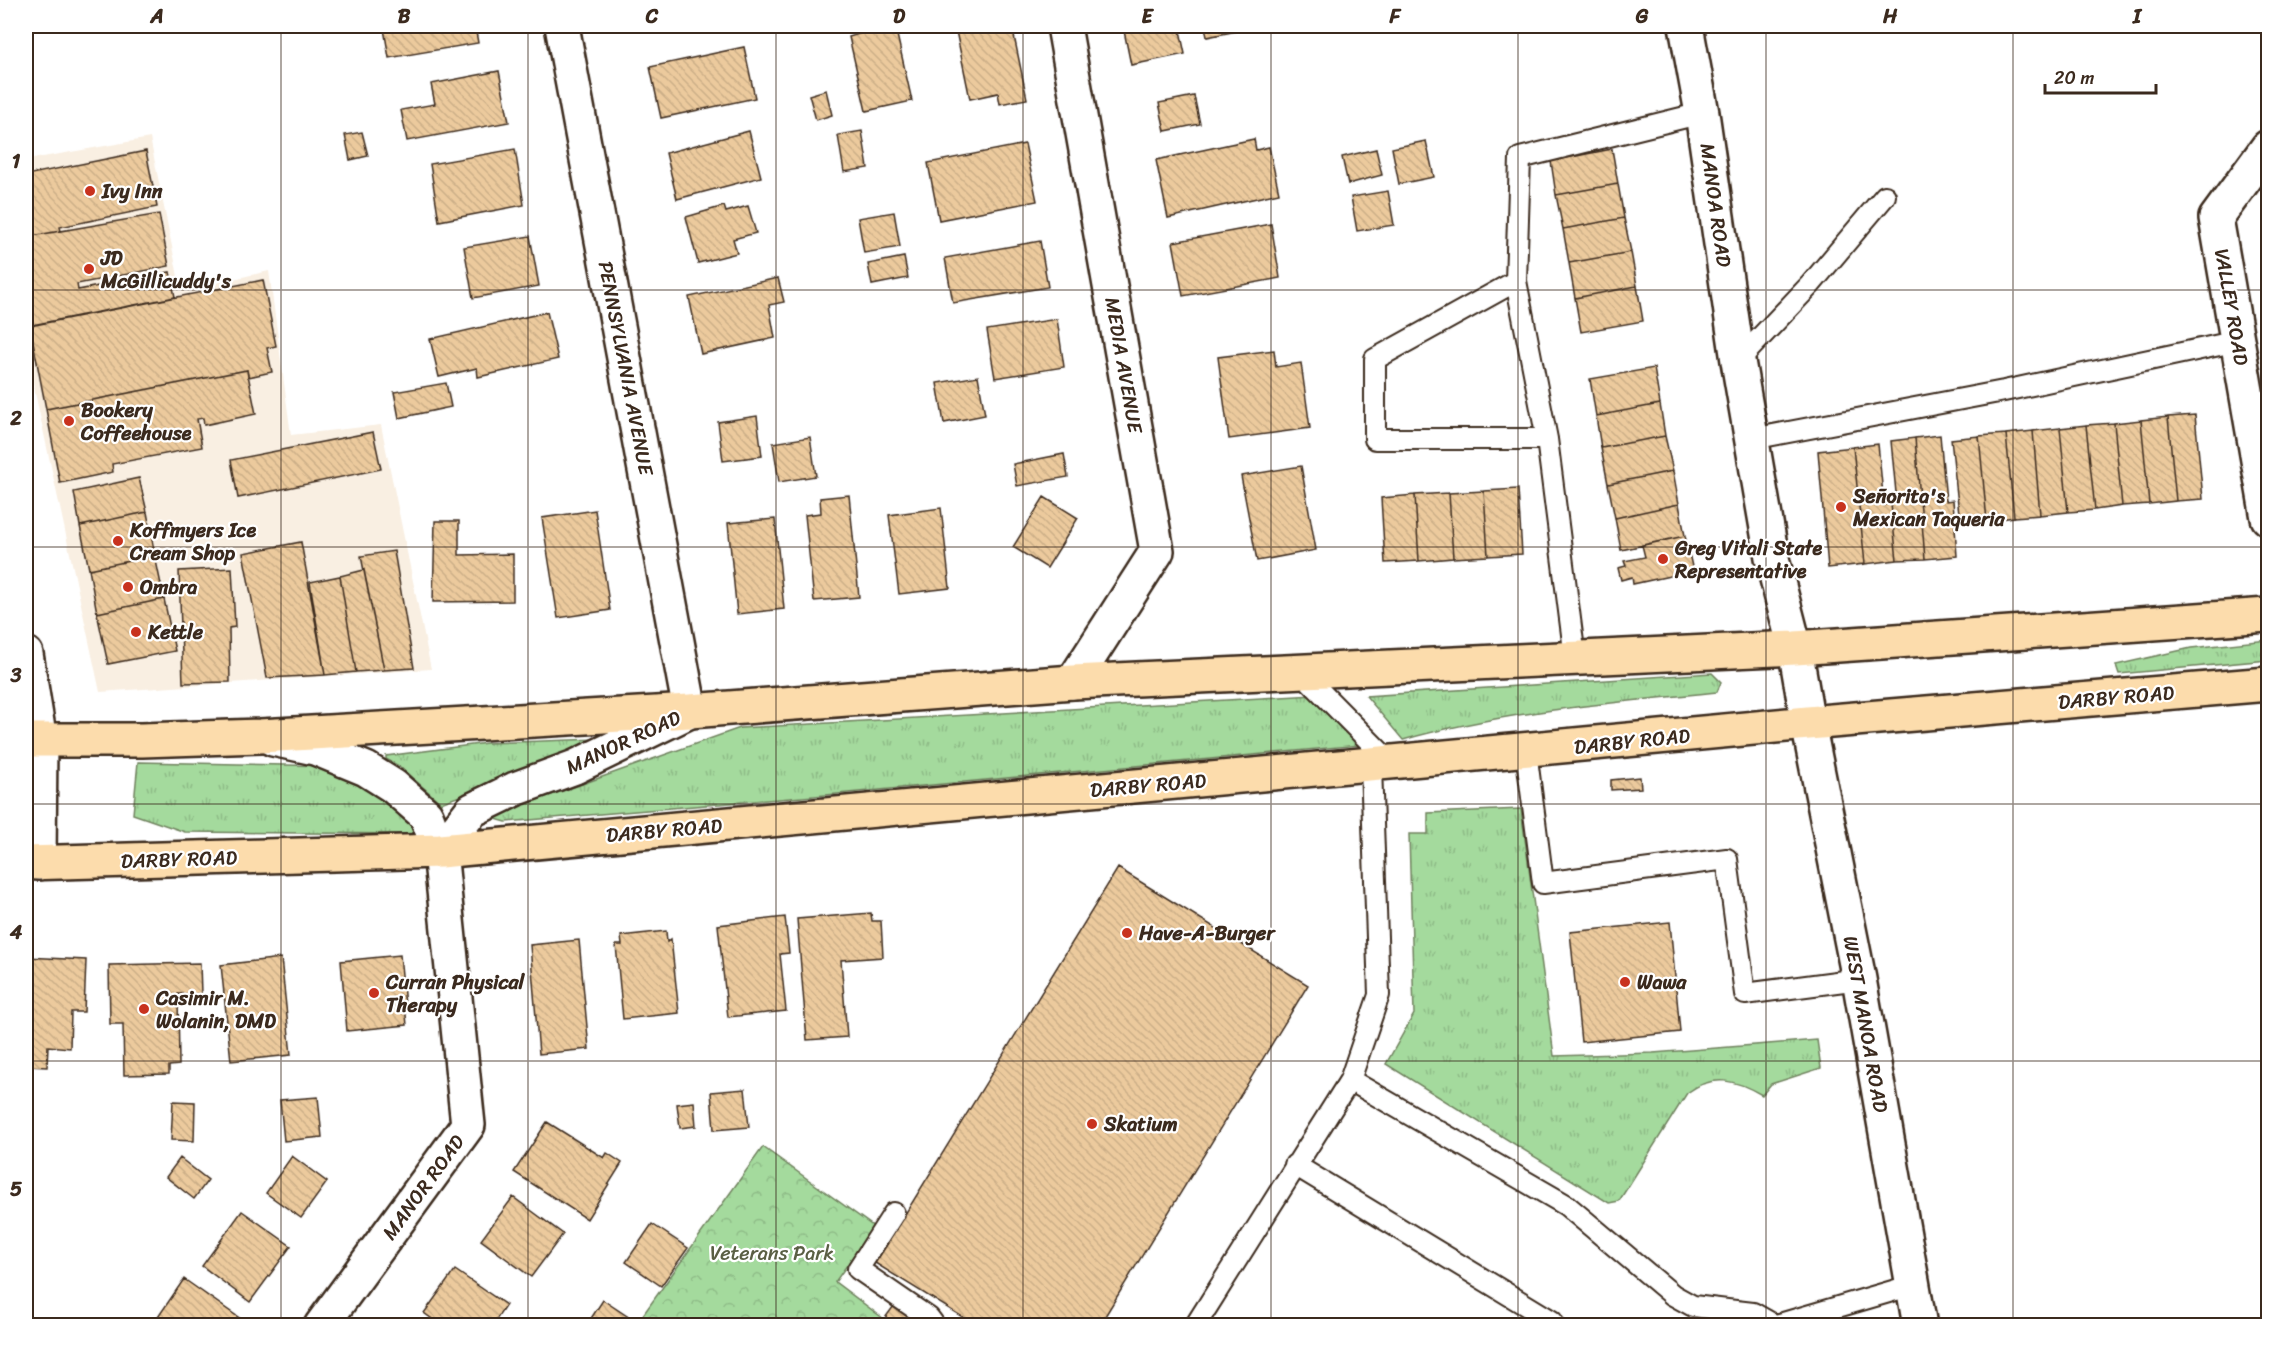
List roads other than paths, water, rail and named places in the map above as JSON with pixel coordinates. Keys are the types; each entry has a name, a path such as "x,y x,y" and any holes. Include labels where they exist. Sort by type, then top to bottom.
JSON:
{"main road":[{"path":"33,741 260,736 690,711 1073,682 1795,648 2268,615"},
{"name":"DARBY ROAD","path":"32,863 440,851 1382,765 1808,723 2268,684"}],"street":[{"name":"PENNSYLVANIA AVENUE","path":"562,26 690,711"},
{"name":"MEDIA AVENUE","path":"1064,26 1157,551 1073,682"},
{"name":"MANOA ROAD","path":"1686,26 1702,112 1741,373 1773,563 1795,648"},
{"name":"VALLEY ROAD","path":"2268,147 2216,218 2268,518"},
{"name":"WEST MANOA ROAD","path":"1795,648 1859,979 1920,1326"},
{"path":"26,654 33,741 32,863"},
{"name":"MANOR ROAD","path":"440,851 472,810 515,789 575,767 690,711"},
{"name":"MANOR ROAD","path":"260,736 315,748 375,775 426,815 440,851 468,1125 321,1326"}],"lane":[{"path":"1575,658 1547,439 1516,281 1520,158 1702,112"},
{"path":"1741,373 1811,284 1885,196"},
{"path":"1516,281 1375,359 1375,439 1547,439"},
{"path":"1752,439 2004,391 2238,340"},
{"path":"1196,1326 1350,1080 1379,995 1382,765 1302,673"},
{"path":"1526,751 1543,883 1727,859 1744,994 1859,979"},
{"path":"1350,1080 1566,1205 1672,1295 1693,1306 1753,1313 1776,1325 1913,1286"},
{"path":"1295,1165 1552,1321 1554,1326"},
{"path":"894,1213 858,1269 929,1318 935,1326"}],"place":[{"name":"Ivy Inn","path":"90,191"},
{"name":"JD McGillicuddy's","path":"89,269"},
{"name":"Bookery Coffeehouse","path":"69,421"},
{"name":"Señorita's Mexican Taqueria","path":"1841,507"},
{"name":"Koffmyers Ice Cream Shop","path":"118,541"},
{"name":"Greg Vitali State Representative","path":"1663,559"},
{"name":"Ombra","path":"128,587"},
{"name":"Kettle","path":"136,632"},
{"name":"Have-A-Burger","path":"1127,933"},
{"name":"Wawa","path":"1625,982"},
{"name":"Curran Physical Therapy","path":"374,993"},
{"name":"Casimir M. Wolanin, DMD","path":"144,1009"},
{"name":"Skatium","path":"1092,1124"}],"park label":[{"name":"Veterans Park","path":"772,1253"}]}
